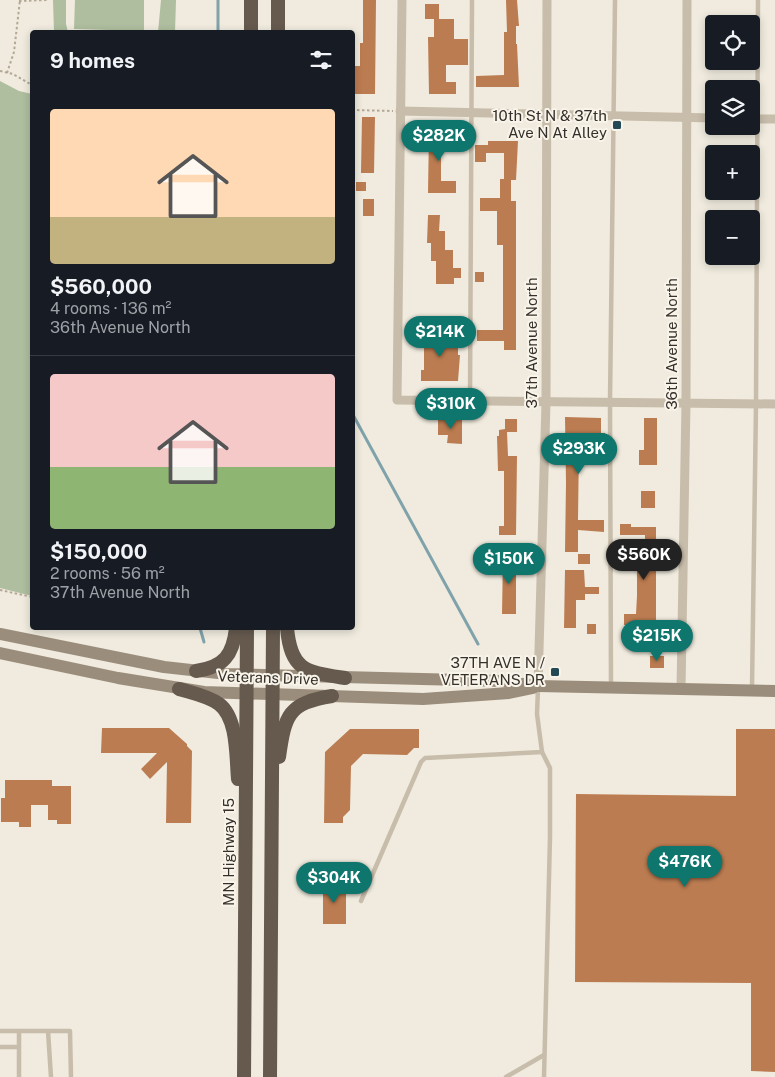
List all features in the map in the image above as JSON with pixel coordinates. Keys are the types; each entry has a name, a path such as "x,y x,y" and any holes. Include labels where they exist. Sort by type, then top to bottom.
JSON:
{"highway":[{"path":"251,0 251,30"},
{"path":"278,0 278,30"},
{"path":"196,671 214,667 227,657 234,643 236,630"},
{"name":"MN Highway 15","path":"244,1077 247,630"},
{"path":"270,1077 273,630"},
{"path":"287,630 292,652 302,667 321,674 344,678"},
{"path":"179,689 214,701 224,708 230,718 234,736 245,866"},
{"path":"272,812 282,735 288,718 292,711 306,702 332,696"}],"main road":[{"name":"Veterans Drive","path":"0,634 131,661 196,671 246,676 501,681 538,686 775,691"},
{"name":"Veterans Drive","path":"0,653 179,689 246,694 452,698 510,694 538,686"}],"street":[{"path":"402,0 397,400 775,404"},
{"name":"37th Avenue North","path":"538,686 546,402 545,115 547,0"},
{"name":"36th Avenue North","path":"681,689 686,403 687,0"},
{"path":"400,111 705,118"},
{"path":"760,119 775,119"}],"lane":[{"path":"470,401 472,0"},
{"path":"611,687 610,402 615,0"},
{"path":"755,80 758,0"},
{"path":"752,690 756,404 754,135"},
{"path":"538,686 537,714 542,752 550,768 544,1077"},
{"path":"361,901 421,762 425,758 542,752"},
{"path":"0,1031 70,1031 71,1077"},
{"path":"19,1031 19,1077"},
{"path":"48,1031 51,1077"},
{"path":"0,1047 18,1047"},
{"path":"506,1077 544,1055"}],"path":[{"path":"7,73 14,52 19,0 47,0"},
{"path":"0,71 30,84"},
{"path":"355,110 400,111"},
{"path":"0,590 30,597"}],"green space":[{"path":"53,0 66,0 68,30 54,30"},
{"path":"75,0 144,0 144,30 74,29"},
{"path":"161,0 176,0 175,30 158,30"},
{"path":"0,81 19,91 30,94 30,596 0,588"}],"building":[{"path":"363,0 376,0 375,94 355,94 355,66 360,66 360,43 363,43"},
{"path":"506,0 517,0 519,26 516,26 516,44 519,87 476,87 476,76 504,75 504,32 507,32"},
{"path":"425,4 439,4 439,19 454,19 454,39 468,39 468,65 446,65 446,82 456,82 456,94 429,94 428,37 434,37 434,19 425,19"},
{"path":"362,117 375,117 374,173 361,173"},
{"path":"429,130 454,130 454,144 441,144 441,181 456,181 456,193 428,193"},
{"path":"488,141 518,141 516,180 511,180 511,201 516,201 516,350 504,350 504,341 477,341 477,330 503,330 503,245 497,245 497,211 480,211 480,198 500,198 500,179 504,179 504,153 486,153 486,162 475,162 475,145 488,145"},
{"path":"356,182 366,182 366,191 356,191"},
{"path":"363,199 374,199 374,216 363,216"},
{"path":"428,215 440,215 439,231 445,231 445,250 453,250 453,268 461,268 461,278 454,278 454,284 436,284 436,261 431,261 431,243 427,243"},
{"path":"475,272 484,272 484,282 475,282"},
{"path":"424,328 437,328 437,340 458,340 458,355 460,355 458,381 421,381 421,370 424,370"},
{"path":"565,417 601,418 601,433 605,433 605,446 579,446 578,520 604,520 604,532 578,530 578,552 565,552"},
{"path":"447,418 462,418 462,444 447,443 448,435 438,435 438,420 447,420"},
{"path":"644,418 657,418 657,465 639,465 639,450 644,450"},
{"path":"505,419 517,419 517,432 507,432 508,456 517,456 516,535 499,535 499,526 504,526 504,471 498,471 497,436 499,436 499,430 505,429"},
{"path":"641,491 655,491 655,508 641,508"},
{"path":"620,524 631,524 631,527 656,527 656,636 643,636 643,625 624,625 624,614 636,614 637,596 637,568 624,567 625,560 638,561 638,554 645,554 645,535 620,535"},
{"path":"578,554 590,554 590,564 578,564"},
{"path":"503,555 516,555 516,614 502,614"},
{"path":"565,570 584,570 585,587 599,587 599,594 585,594 585,600 576,600 576,628 564,628"},
{"path":"587,624 596,624 596,634 587,634"},
{"path":"650,656 664,656 664,668 650,668"},
{"path":"102,728 169,728 187,744 192,751 191,823 166,823 167,762 150,779 141,769 157,753 101,753"},
{"path":"350,729 419,729 419,748 414,748 407,755 363,754 351,766 350,810 343,817 343,823 324,823 325,752"},
{"path":"736,729 775,729 775,1072 751,1071 751,983 575,982 576,794 736,796"},
{"path":"5,780 52,780 52,786 71,786 71,824 57,824 57,820 48,820 48,805 31,805 31,827 19,827 19,822 1,822 1,798 5,798"},
{"path":"323,884 346,884 346,924 323,924"}],"waterway":[{"path":"218,0 218,30"},
{"path":"355,418 478,644"},
{"path":"201,630 204,642"}],"place":[{"name":"10th St N & 37th Ave N At Alley","path":"617,125"},
{"name":"37TH AVE N / VETERANS DR","path":"555,672"}]}
